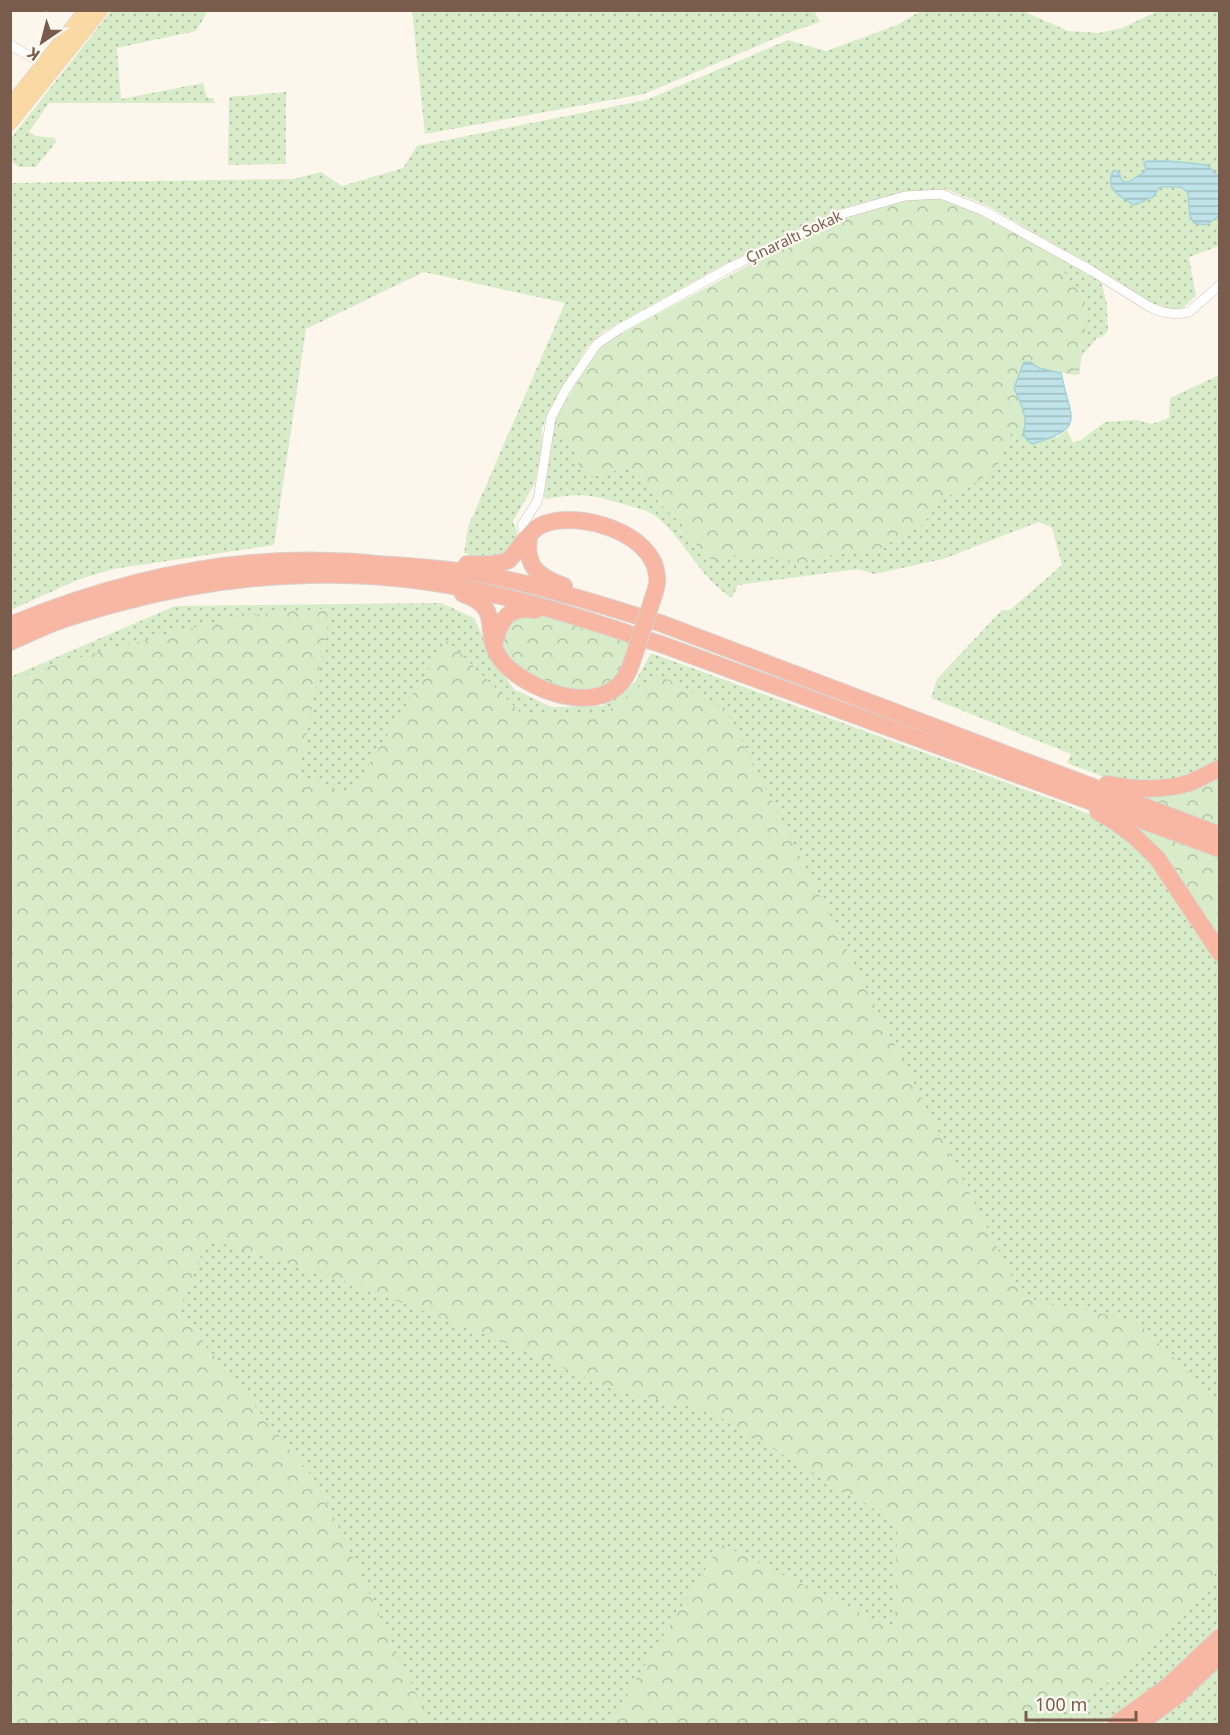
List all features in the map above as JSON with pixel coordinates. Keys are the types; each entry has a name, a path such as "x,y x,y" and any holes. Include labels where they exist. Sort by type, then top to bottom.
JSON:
{"highway":[{"path":"10,624 114,588 175,573 260,562 400,560 496,564 509,560 534,530 544,524 565,519 585,520 617,530 640,546 653,563 657,577 654,595 626,677 609,692 593,697 573,696 539,688 526,681 506,665 499,656 491,619 481,603 471,596 428,582"},
{"path":"529,536 529,560 542,577 1220,835"},
{"path":"334,561 480,574 566,595 660,623"},
{"path":"10,642 57,622 98,609 159,592 209,582 264,576 344,576 428,582 500,596 591,620 1220,849"},
{"path":"495,645 503,621 516,610 532,609 591,620"},
{"path":"1075,779 1120,787 1159,788 1188,783 1220,768"},
{"path":"1027,777 1107,817 1134,836 1157,858 1220,953"},
{"path":"1116,1725 1168,1686 1220,1637"},
{"path":"1139,1725 1177,1696 1220,1655"}],"main road":[{"path":"10,106 86,10"},
{"path":"10,123 101,10"}],"street":[{"path":"10,45 44,64"},
{"name":"Çınaraltı Sokak","path":"529,536 524,532 522,525 537,502 551,418 566,388 597,344 619,329 731,267 842,214 905,196 941,194 984,211 1162,312 1177,314 1189,312 1220,285"}],"green space":[{"path":"814,10 820,22 788,33 644,94 425,134 412,11"},
{"path":"111,11 208,11 196,31 117,48 121,99 203,83 207,98 213,98 215,103 49,103 29,132 36,136 55,138 56,142 36,167 19,167 11,161 11,138"},
{"path":"921,11 1023,11 1068,31 1099,33 1122,28 1158,11 1219,11 1219,246 1189,257 1196,296 1182,309 1173,310 1154,304 986,205 945,189 907,192 840,209 729,262 603,332 588,346 549,410 542,429 542,445 535,483 513,521 519,537 501,556 490,558 464,553 468,527 565,303 424,272 306,329 274,545 113,569 77,580 11,610 10,183 293,179 321,172 342,186 403,168 417,146 646,100 788,40 826,51 897,25"},
{"path":"286,92 286,164 228,165 229,97"},
{"path":"944,198 986,215 1055,255 1068,278 1080,290 1088,310 1080,367 1068,374 1039,368 1030,362 1014,388 1027,425 1023,432 1012,432 1000,462 977,482 945,498 921,526 874,552 819,556 804,564 778,558 756,559 728,554 714,562 628,467 594,477 580,469 573,448 559,430 555,418 595,353 609,340 818,228 844,217 908,199"},
{"path":"986,215 1101,282 1107,304 1108,331 1102,337 1097,338 1080,358 1080,374 1039,368 1025,417 1027,425 1023,432 1058,437 1067,430 1073,443 1081,440 1105,422 1135,420 1152,424 1169,418 1170,398 1219,375 1219,764 1163,784 1112,780 1067,763 1071,754 931,698 937,679 1002,610 1010,610 1062,565 1052,528 1039,522 943,559 874,574 858,569 738,585 732,598 710,580 674,534 654,515 592,496 575,495 547,499 544,497 555,418"},
{"path":"441,603 474,618 497,666 514,689 551,707 602,706 635,682 651,653 1065,804 1097,818 1124,836 1156,868 1219,964 1219,1625 1164,1678 1102,1724 281,1724 272,1721 258,1724 11,1724 10,677 175,606"},
{"path":"331,608 299,774 349,796 447,640 524,716 602,715 656,674 725,708 1022,1297 1136,1321 1219,1402 1219,1568 1209,1583 1115,1678 1040,1724 608,1724 721,1544 895,1630 897,1523 708,1410 616,1391 499,1340 353,1284 208,1239 178,1312 319,1485 425,1713 424,1724 281,1724 272,1721 258,1724 11,1724 11,680 66,661 238,616"},
{"path":"540,615 631,643 615,680 598,689 583,690 548,685 517,665 503,650 502,642 512,618"},
{"path":"1219,773 1219,827 1134,794"},
{"path":"1137,826 1219,857 1219,948 1134,830"},
{"path":"1219,1666 1219,1724 1154,1724 1203,1683"}],"water":[{"path":"1147,161 1207,165 1219,177 1219,216 1206,225 1194,223 1190,216 1188,193 1181,187 1160,187 1153,197 1134,205 1119,195 1111,182 1114,170 1119,173 1123,182 1129,182 1146,170 1144,163"},
{"path":"1024,362 1061,373 1071,411 1068,427 1061,433 1032,444 1023,432 1025,416 1014,388"}]}
